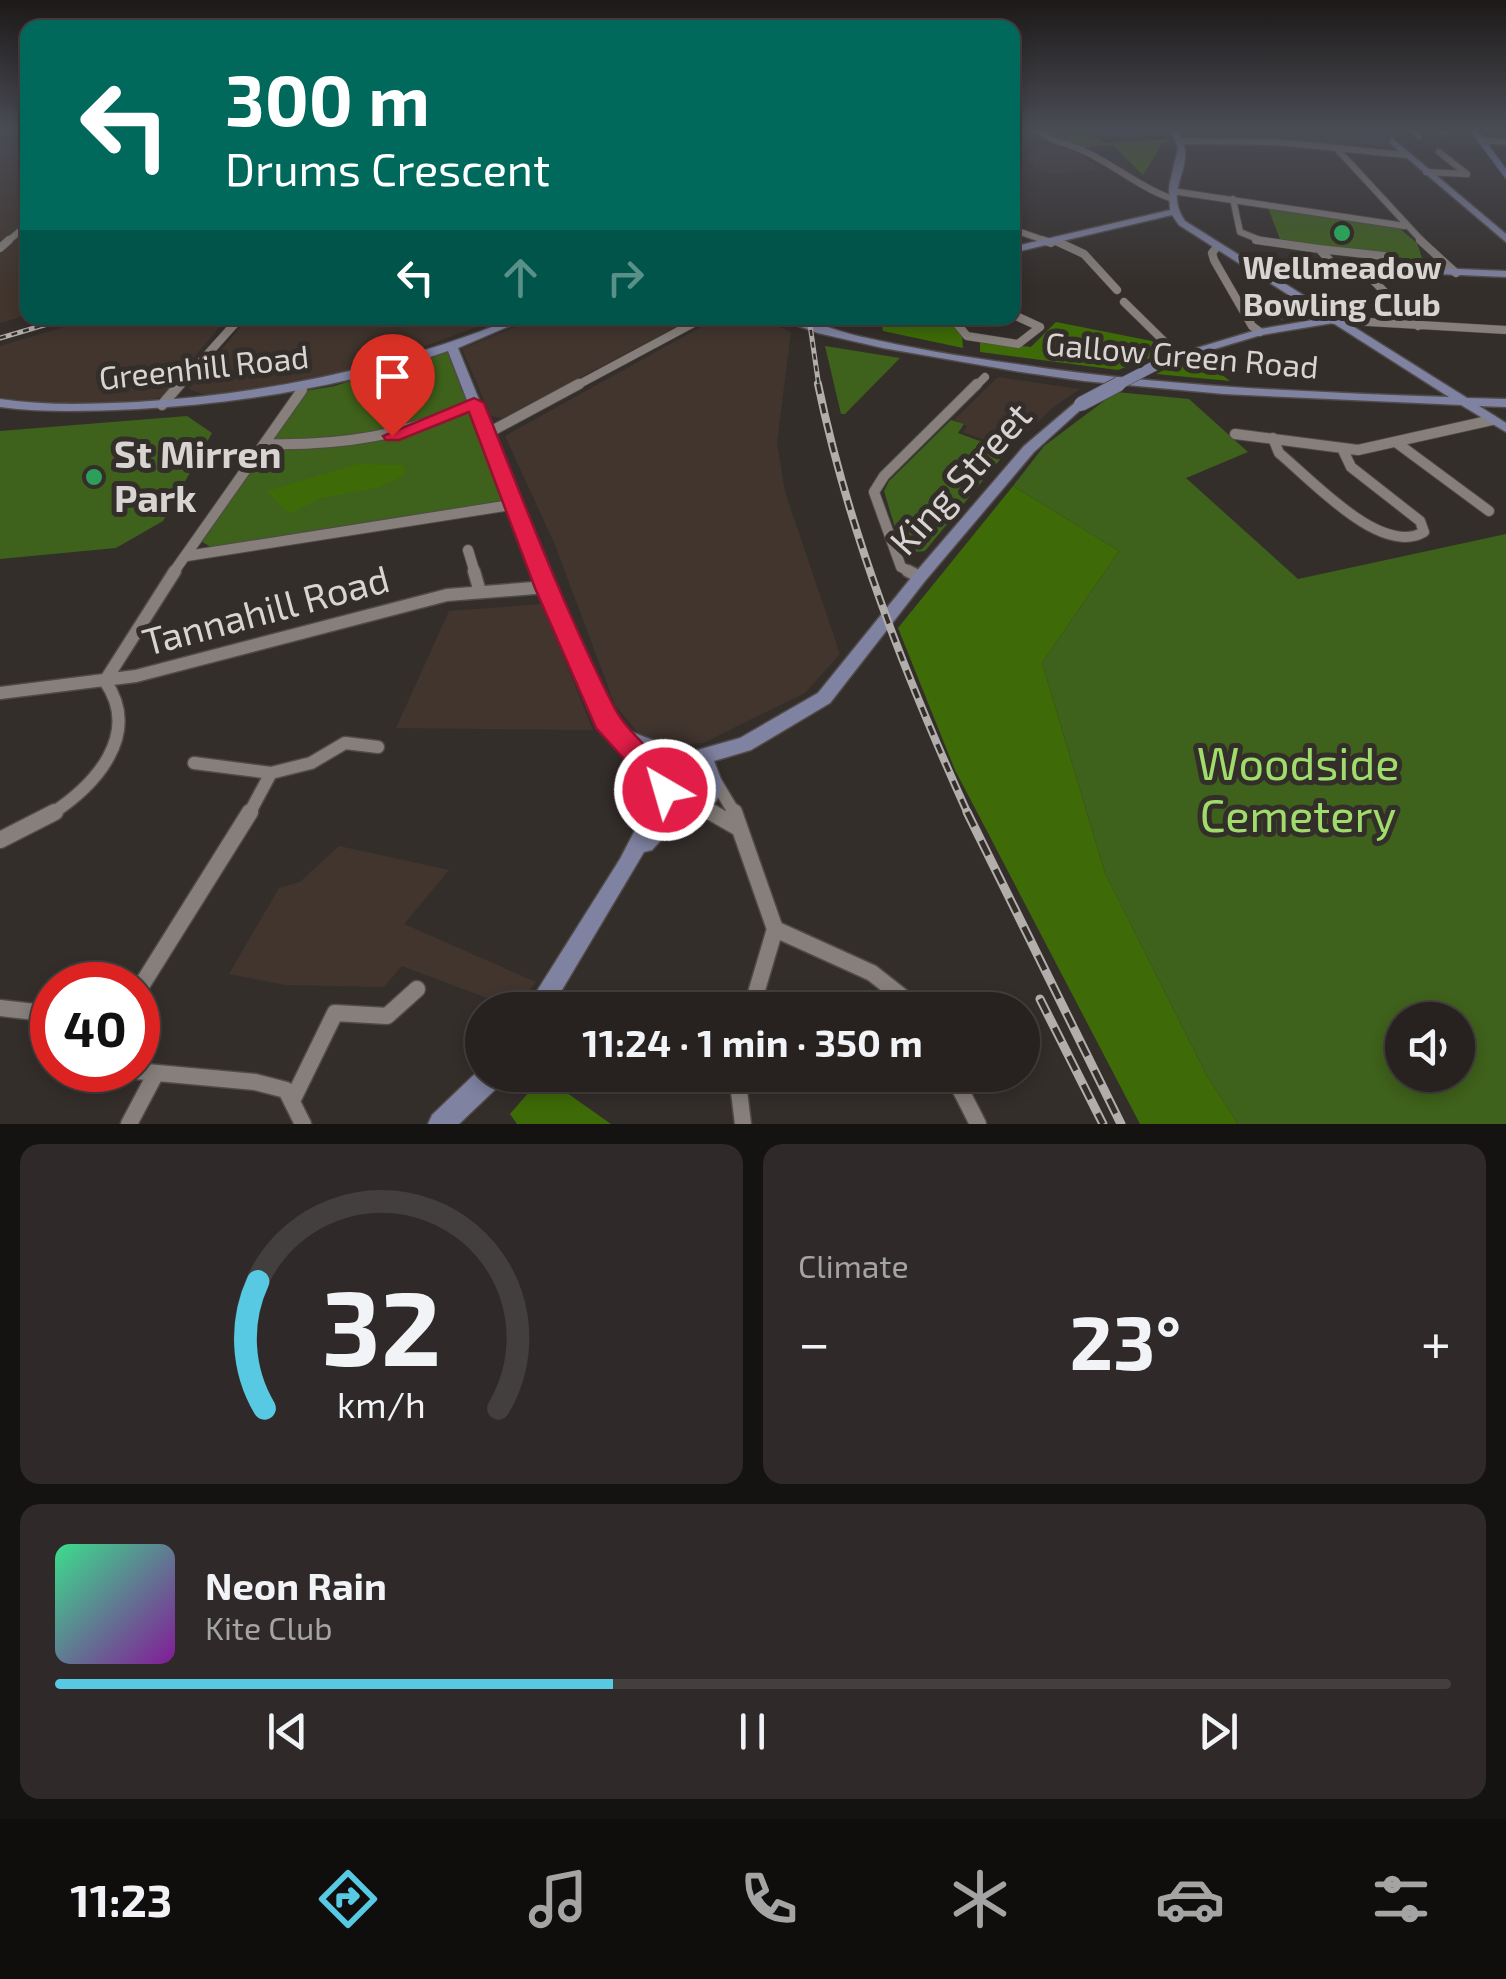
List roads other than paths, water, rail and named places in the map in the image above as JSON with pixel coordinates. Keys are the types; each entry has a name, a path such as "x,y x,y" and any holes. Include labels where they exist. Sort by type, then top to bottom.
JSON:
{"street":[{"path":"1131,181 1141,188 1171,194 1405,226"},
{"path":"1175,181 1172,212 1216,248 1506,428"},
{"path":"1366,181 1405,226 1456,273"},
{"path":"1437,181 1506,239"},
{"path":"1233,200 1240,232 1266,245 1393,258"},
{"path":"1020,248 1172,212"},
{"path":"0,248 20,231"},
{"path":"1020,231 1084,254 1118,290"},
{"path":"1216,248 1212,253 1214,260 1252,326 1260,332"},
{"path":"1318,249 1336,267"},
{"path":"1243,262 1506,274"},
{"path":"1362,268 1418,326"},
{"path":"1124,302 1178,355"},
{"path":"958,325 967,336 1018,344 1040,327 1020,318"},
{"path":"1334,320 1506,330"},
{"name":"King Street","path":"689,760 745,744 824,698 1029,449 1080,404 1178,355 1260,332 1334,320"},
{"path":"162,405 234,325"},
{"name":"Greenhill Road","path":"0,403 75,408 162,405 302,390 504,325"},
{"path":"488,433 691,325"},
{"name":"Gallow Green Road","path":"809,325 878,343 1073,377 1257,392 1465,402 1506,400"},
{"name":"Gallow Green Road","path":"837,325 964,352 1103,373 1246,386 1452,394 1506,400"},
{"path":"451,344 547,588 606,720 671,799 725,818 740,830"},
{"path":"920,577 900,567 874,492 884,476 985,377"},
{"path":"0,840 24,831 66,804 95,776 118,736 120,704 105,680 302,390"},
{"path":"264,444 337,446 372,441 413,430 474,403"},
{"path":"1235,434 1358,450 1492,420"},
{"path":"1273,438 1279,452 1374,532 1414,540 1424,532 1420,521 1352,466 1342,448"},
{"path":"1397,444 1489,511"},
{"path":"187,556 517,504"},
{"path":"468,550 480,592"},
{"name":"Tannahill Road","path":"0,693 105,680 447,595 547,588"},
{"path":"618,734 705,764 713,777 740,830 775,929 756,992"},
{"path":"194,762 271,773 312,763 345,743 378,747"},
{"name":"King Street","path":"713,777 745,744"},
{"path":"627,866 672,767 689,760"},
{"path":"157,962 234,841 271,773"},
{"path":"548,992 627,866 655,830 708,795 713,777"},
{"path":"775,929 901,992"},
{"path":"292,1102 335,1014 386,1016 417,990"},
{"path":"0,1008 30,1011"},
{"path":"160,1074 256,1082 286,1090 304,1124"},
{"path":"130,1124 147,1092"},
{"path":"441,1124 474,1092"},
{"path":"738,1092 743,1124"},
{"path":"962,1092 978,1124"}],"railway":[{"path":"0,338 44,325"},
{"path":"810,325 819,387"},
{"path":"818,384 846,495 881,604 968,814"},
{"path":"967,812 1121,1124"},
{"path":"1040,999 1103,1124"}],"place":[{"name":"Wellmeadow Bowling Club","path":"1342,233"},
{"name":"St Mirren Park","path":"94,477"}],"park label":[{"name":"Woodside Cemetery","path":"1298,790"}]}
